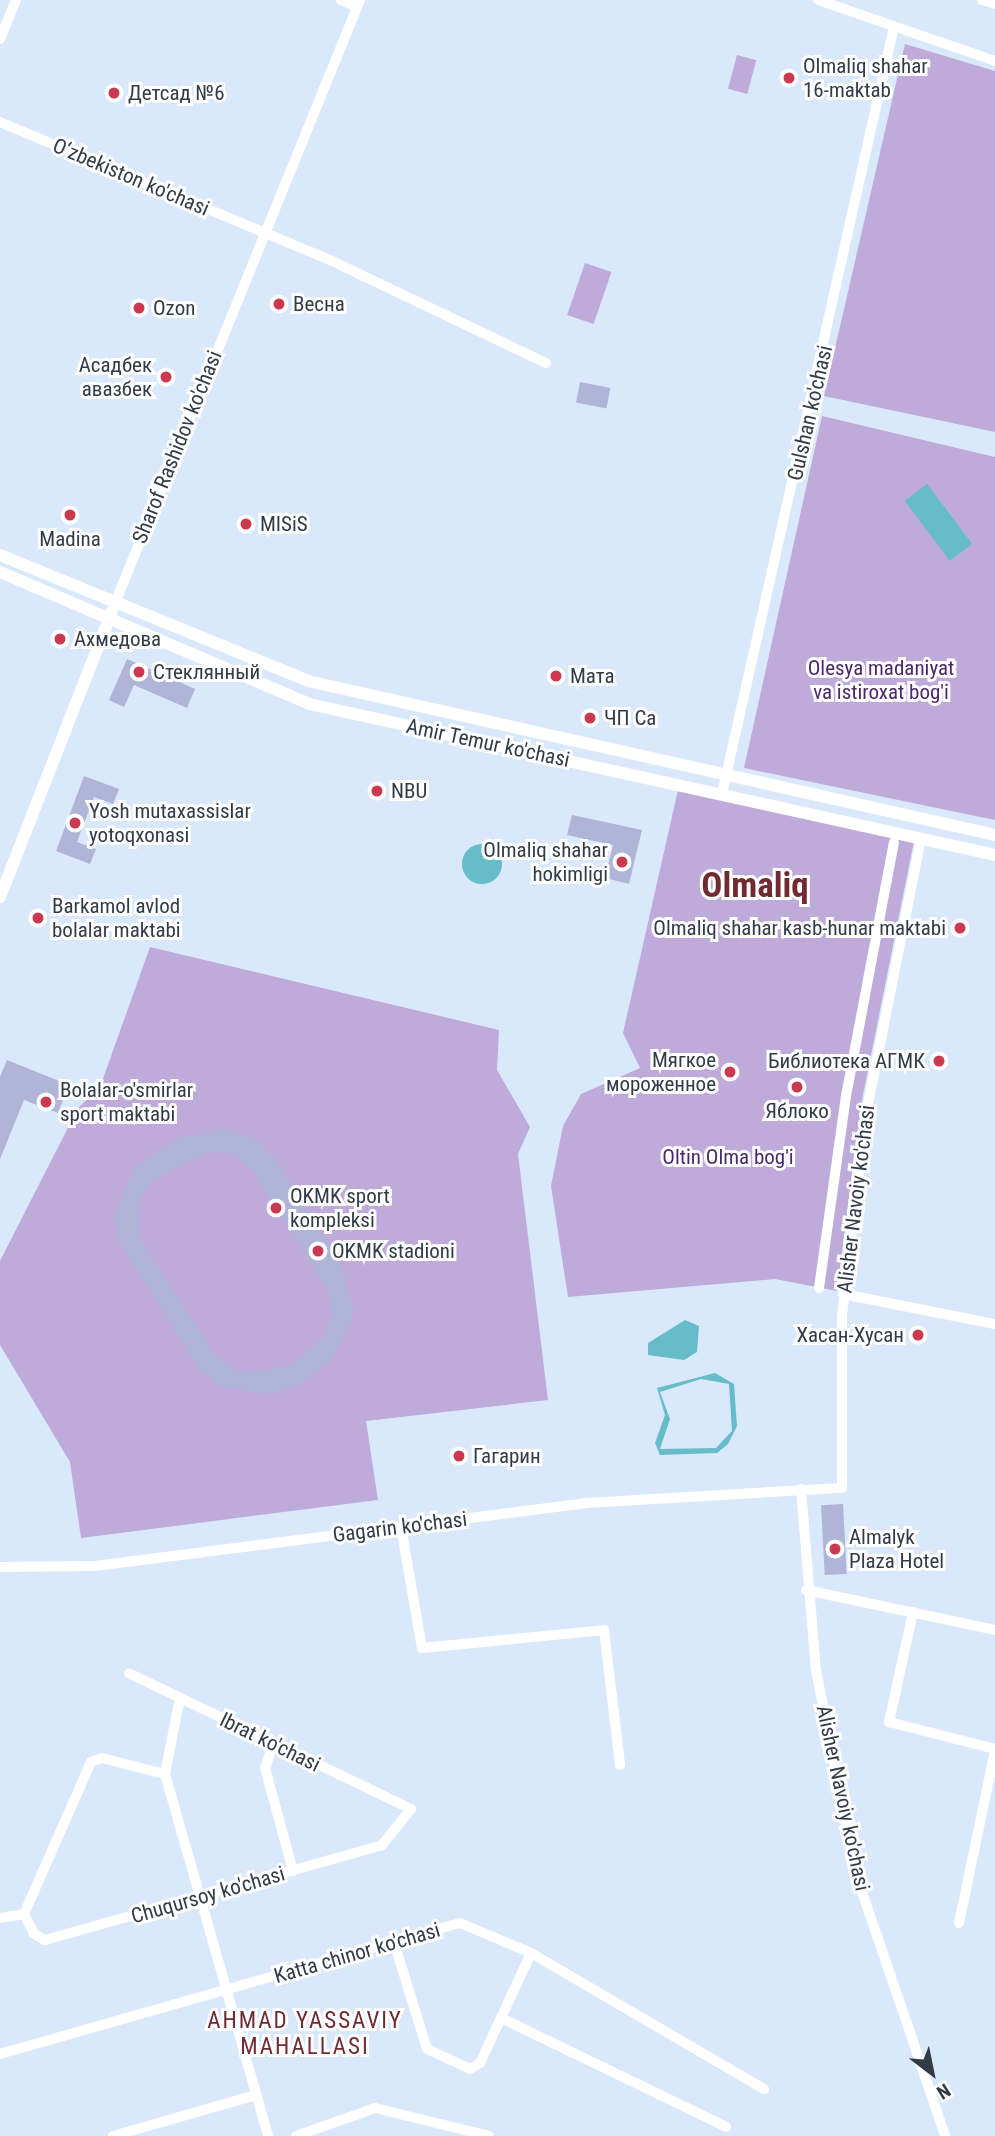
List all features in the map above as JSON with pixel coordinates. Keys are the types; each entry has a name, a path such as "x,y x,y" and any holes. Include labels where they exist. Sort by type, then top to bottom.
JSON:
{"main road":[{"name":"Amir Temur ko'chasi","path":"0,555 307,681 995,835"},
{"name":"Amir Temur ko'chasi","path":"0,572 309,704 995,855"},
{"name":"Sharof Rashidov ko'chasi","path":"0,897 115,603"}],"street":[{"path":"0,39 16,0"},
{"path":"341,0 359,4"},
{"path":"818,0 893,31 995,61"},
{"path":"982,0 995,4"},
{"name":"Sharof Rashidov ko'chasi","path":"115,603 262,231 359,4"},
{"name":"Gulshan ko'chasi","path":"722,794 893,31"},
{"name":"O‘zbekiston ko'chasi","path":"0,122 262,231 546,363"},
{"name":"Alisher Navoiy ko'chasi","path":"846,1481 844,1294 865,1119 921,838"},
{"path":"819,1288 846,1096 894,842"},
{"path":"844,1294 995,1324"},
{"name":"Gagarin ko'chasi","path":"0,1567 96,1566 587,1503 801,1489 836,1491 846,1481"},
{"name":"Alisher Navoiy ko'chasi","path":"801,1489 806,1590 855,1871 945,2136"},
{"path":"401,1527 422,1648 604,1630 620,1765"},
{"path":"806,1590 995,1630"},
{"path":"913,1612 889,1723 995,1750 959,1923"},
{"name":"Ibrat ko'chasi","path":"129,1673 411,1809"},
{"path":"180,1699 165,1774 268,2136"},
{"path":"273,1744 265,1768 293,1871"},
{"path":"0,1918 24,1914 91,1762 102,1758 165,1774"},
{"name":"Chuqursoy ko'chasi","path":"24,1914 34,1934 46,1940 201,1898 382,1845 411,1809"},
{"name":"Katta chinor ko'chasi","path":"0,2054 460,1923 531,1953 764,2089"},
{"path":"394,1942 433,2055 476,2067 531,1953"},
{"path":"501,2018 726,2127"},
{"path":"113,2136 256,2095"},
{"path":"296,2136 375,2108 489,2136"}],"green space":[{"path":"905,44 995,71 995,432 824,396"},
{"path":"737,55 756,60 747,94 728,89"},
{"path":"585,263 611,272 594,324 567,315"},
{"name":"Olesya madaniyat va istiroxat bog'i","path":"822,416 995,457 995,820 744,768"},
{"name":"Oltin Olma bog'i","path":"678,790 914,841 862,1100 837,1291 775,1279 568,1297 551,1186 563,1126 581,1094 640,1068 623,1033"},
{"name":"OKMK sport kompleksi","path":"150,947 499,1030 497,1070 530,1127 518,1154 548,1400 366,1421 378,1500 81,1538 70,1462 0,1345 0,1261 78,1108 100,1087"}],"water":[{"path":"927,484 972,544 950,561 905,501"},
{"path":"482,844 496,850 502,864 496,878 482,884 468,878 462,864 468,850"},
{"path":"685,1320 699,1326 697,1352 684,1360 648,1355 648,1343"},
{"path":"715,1373 734,1384 737,1426 728,1444 717,1453 660,1455 655,1443 665,1415 657,1388","holes":["701,1379 729,1384 732,1431 716,1448 660,1449 670,1419 660,1392"]}],"building":[{"path":"580,382 610,388 606,409 576,403"},
{"name":"Стеклянный","path":"127,659 195,689 187,708 134,685 124,707 109,700"},
{"name":"Yosh mutaxassislar yotoqxonasi","path":"84,776 119,789 113,804 94,797 77,842 96,849 90,864 56,851"},
{"name":"Olmaliq shahar hokimligi","path":"572,815 642,830 629,884 605,878 613,845 567,835"},
{"name":"Bolalar-o'smirlar sport maktabi","path":"7,1060 69,1085 58,1113 24,1100 0,1159 0,1077"},
{"name":"OKMK stadioni","path":"224,1129 260,1142 277,1163 341,1265 353,1306 351,1324 331,1360 299,1385 269,1394 219,1386 200,1370 117,1238 114,1215 134,1168 176,1139","holes":["210,1151 234,1154 254,1172 328,1290 332,1315 324,1336 290,1367 240,1373 216,1357 141,1240 139,1199 152,1181"]},
{"name":"Almalyk Plaza Hotel","path":"843,1504 847,1574 825,1575 821,1505"}],"place":[{"name":"Olmaliq shahar 16-maktab","path":"789,78"},
{"name":"Детсад №6","path":"114,93"},
{"name":"Весна","path":"279,304"},
{"name":"Ozon","path":"139,308"},
{"name":"Асадбек авазбек","path":"166,377"},
{"name":"Madina","path":"70,515"},
{"name":"MISiS","path":"246,524"},
{"name":"Ахмедова","path":"60,639"},
{"name":"Стеклянный","path":"139,672"},
{"name":"Мата","path":"556,676"},
{"name":"ЧП Са","path":"590,718"},
{"name":"NBU","path":"377,791"},
{"name":"Yosh mutaxassislar yotoqxonasi","path":"75,823"},
{"name":"Olmaliq shahar hokimligi","path":"622,862"},
{"name":"Barkamol avlod bolalar maktabi","path":"38,918"},
{"name":"Olmaliq shahar kasb-hunar maktabi","path":"960,928"},
{"name":"Библиотека АГМК","path":"939,1061"},
{"name":"Мягкое мороженное","path":"730,1072"},
{"name":"Яблоко","path":"797,1087"},
{"name":"Bolalar-o'smirlar sport maktabi","path":"46,1102"},
{"name":"OKMK sport kompleksi","path":"276,1208"},
{"name":"OKMK stadioni","path":"318,1251"},
{"name":"Хасан-Хусан","path":"918,1335"},
{"name":"Гагарин","path":"459,1456"},
{"name":"Almalyk Plaza Hotel","path":"835,1549"}],"district":[{"name":"Olmaliq","path":"755,886"},
{"name":"AHMAD YASSAVIY MAHALLASI","path":"305,2034"}]}
